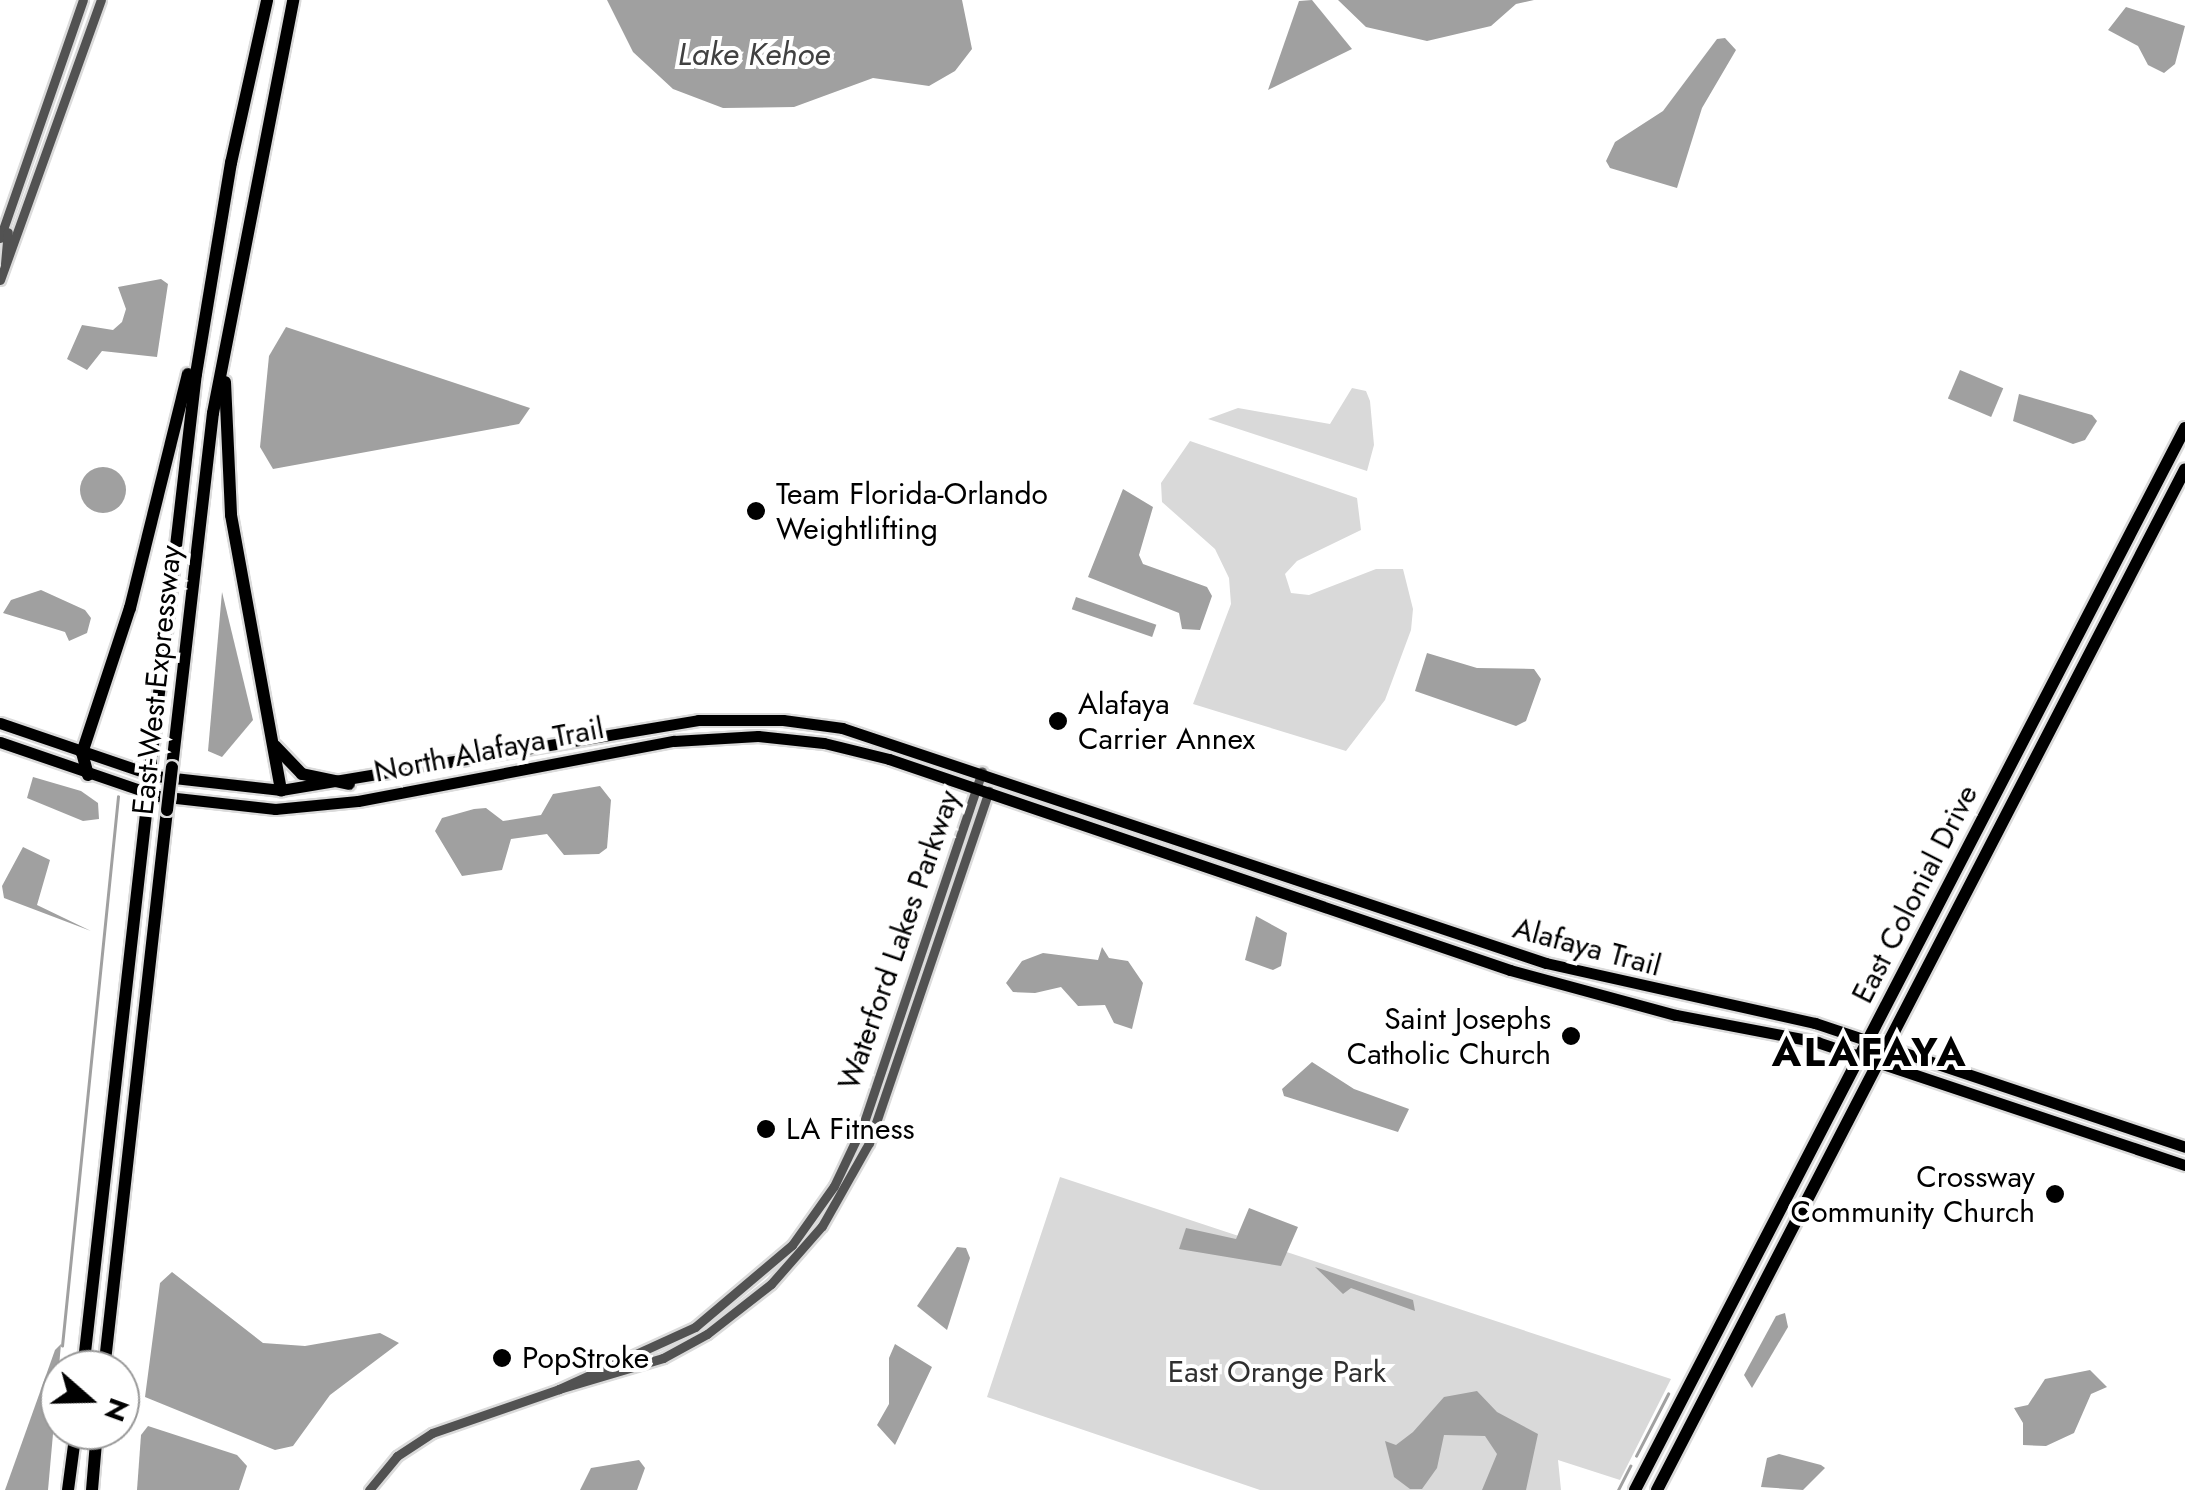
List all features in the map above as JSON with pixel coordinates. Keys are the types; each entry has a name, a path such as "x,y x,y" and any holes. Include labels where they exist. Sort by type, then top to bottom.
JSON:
{"highway":[{"name":"East-West Expressway","path":"85,1350 204,324 266,0"},
{"name":"East-West Expressway","path":"106,1350 224,340 293,0"},
{"path":"88,775 82,753 130,608 204,324"},
{"path":"224,340 227,477 281,790"},
{"name":"East Colonial Drive","path":"1635,1490 2185,428"},
{"name":"East Colonial Drive","path":"1657,1490 2185,469"},
{"path":"2122,550 2127,581"},
{"path":"270,736 280,756 302,774 348,784"},
{"path":"68,1490 73,1450"},
{"path":"92,1490 96,1450"}],"main road":[{"name":"North Alafaya Trail","path":"0,727 179,781 281,790 348,784 725,718 842,728 988,774"},
{"name":"North Alafaya Trail","path":"0,742 88,775 180,800 285,808 722,736 849,748 982,791"},
{"name":"Alafaya Trail","path":"988,774 1477,942 1638,987 1887,1044 2185,1147"},
{"path":"281,790 285,808"},
{"name":"Alafaya Trail","path":"982,791 1481,961 1682,1016 1860,1055 2185,1165"},
{"path":"1622,1001 1638,987"},
{"path":"1682,1016 1708,1003"},
{"path":"1706,1020 1734,1007"},
{"path":"2075,1126 2108,1119"}],"street":[{"path":"0,238 83,0"},
{"path":"0,280 101,0"},
{"path":"5,264 2,251 15,196"},
{"name":"Waterford Lakes Parkway","path":"559,1390 710,1318 761,1277 813,1218 864,1126 941,896 988,774"},
{"name":"Waterford Lakes Parkway","path":"369,1490 421,1438 688,1346 746,1306 794,1260 859,1165 929,968 982,791"},
{"path":"929,968 944,910 941,896"}],"green space":[{"path":"1352,388 1366,391 1370,401 1374,445 1367,471 1208,419 1238,408 1330,424"},
{"path":"1190,441 1357,498 1361,530 1297,561 1285,574 1291,593 1309,595 1376,569 1403,569 1413,609 1411,630 1385,700 1346,751 1193,704 1231,604 1229,578 1215,549 1162,502 1161,483"},
{"name":"East Orange Park","path":"1060,1177 1671,1379 1620,1480 1558,1460 1561,1490 1260,1490 987,1397"}],"water":[{"name":"Lake Kehoe","path":"607,0 962,0 972,49 955,71 929,86 873,78 794,107 723,108 673,89 633,52"},
{"path":"1312,0 1352,49 1268,90 1299,1"},
{"path":"1338,0 1534,0 1516,4 1491,26 1427,41 1366,27"},
{"path":"2126,7 2185,26 2175,64 2164,73 2148,65 2138,46 2108,30"},
{"path":"1725,38 1736,50 1702,108 1677,188 1610,168 1606,161 1615,142 1663,111 1717,39"},
{"path":"161,279 168,284 157,357 102,351 87,370 67,359 82,325 113,330 122,322 126,309 118,287"},
{"path":"286,327 530,408 519,424 273,469 260,447 269,356"},
{"path":"1960,370 2003,388 1991,417 1948,399"},
{"path":"2019,394 2092,415 2097,421 2085,440 2073,444 2013,421"},
{"path":"103,467 119,474 126,490 119,506 103,513 87,506 80,490 87,474"},
{"path":"1123,489 1153,507 1139,555 1143,564 1207,587 1212,596 1200,630 1182,629 1179,613 1088,577"},
{"path":"41,590 85,610 91,618 87,633 69,641 65,632 3,613 11,600"},
{"path":"222,592 253,720 222,757 208,751"},
{"path":"1076,597 1156,625 1152,637 1072,609"},
{"path":"1427,653 1477,668 1534,669 1541,679 1526,721 1516,726 1415,691"},
{"path":"33,777 81,791 98,803 99,819 83,821 27,798"},
{"path":"600,786 611,800 607,848 599,854 564,855 547,834 511,839 502,870 462,876 435,831 442,818 474,809 486,808 503,821 541,815 553,794"},
{"path":"23,847 50,860 37,905 91,931 4,898 2,886"},
{"path":"1256,916 1287,933 1281,966 1273,970 1245,960"},
{"path":"1102,947 1109,958 1128,961 1143,983 1132,1029 1114,1023 1105,1005 1078,1006 1061,987 1035,993 1013,992 1006,983 1022,961 1043,953 1098,960"},
{"path":"1312,1062 1354,1089 1409,1109 1398,1132 1284,1096 1282,1089"},
{"path":"1249,1208 1298,1227 1281,1266 1179,1249 1186,1228 1236,1239"},
{"path":"957,1247 966,1248 970,1258 947,1330 917,1306"},
{"path":"1315,1267 1413,1300 1415,1311 1351,1288 1343,1294"},
{"path":"172,1272 263,1343 305,1346 380,1333 399,1343 330,1395 293,1446 275,1450 145,1397 160,1283"},
{"path":"1785,1313 1788,1327 1752,1388 1744,1375 1776,1316"},
{"path":"895,1344 932,1367 895,1445 877,1425 889,1404 889,1358"},
{"path":"2090,1370 2107,1387 2091,1394 2074,1433 2046,1446 2023,1445 2023,1423 2014,1408 2028,1405 2045,1379"},
{"path":"1477,1391 1497,1412 1538,1434 1526,1490 1482,1490 1497,1454 1485,1436 1444,1435 1437,1468 1422,1489 1410,1489 1394,1477 1385,1441 1396,1445 1444,1397"},
{"path":"40,1392 40,1450 52,1450 48,1490 5,1490"},
{"path":"148,1426 237,1455 247,1466 239,1490 137,1490 141,1435"},
{"path":"1779,1454 1825,1468 1803,1490 1761,1487 1767,1458"},
{"path":"639,1460 645,1468 637,1490 580,1490 591,1468"}],"waterway":[{"path":"62,1346 118,797"},
{"path":"1636,1456 1668,1394"},
{"path":"1618,1490 1630,1466"}],"place":[{"name":"Team Florida-Orlando Weightlifting","path":"756,511"},
{"name":"Alafaya Carrier Annex","path":"1058,721"},
{"name":"Saint Josephs Catholic Church","path":"1571,1036"},
{"name":"LA Fitness","path":"766,1129"},
{"name":"Crossway Community Church","path":"2055,1194"},
{"name":"PopStroke","path":"502,1358"}],"district":[{"name":"ALAFAYA","path":"1870,1052"}]}
